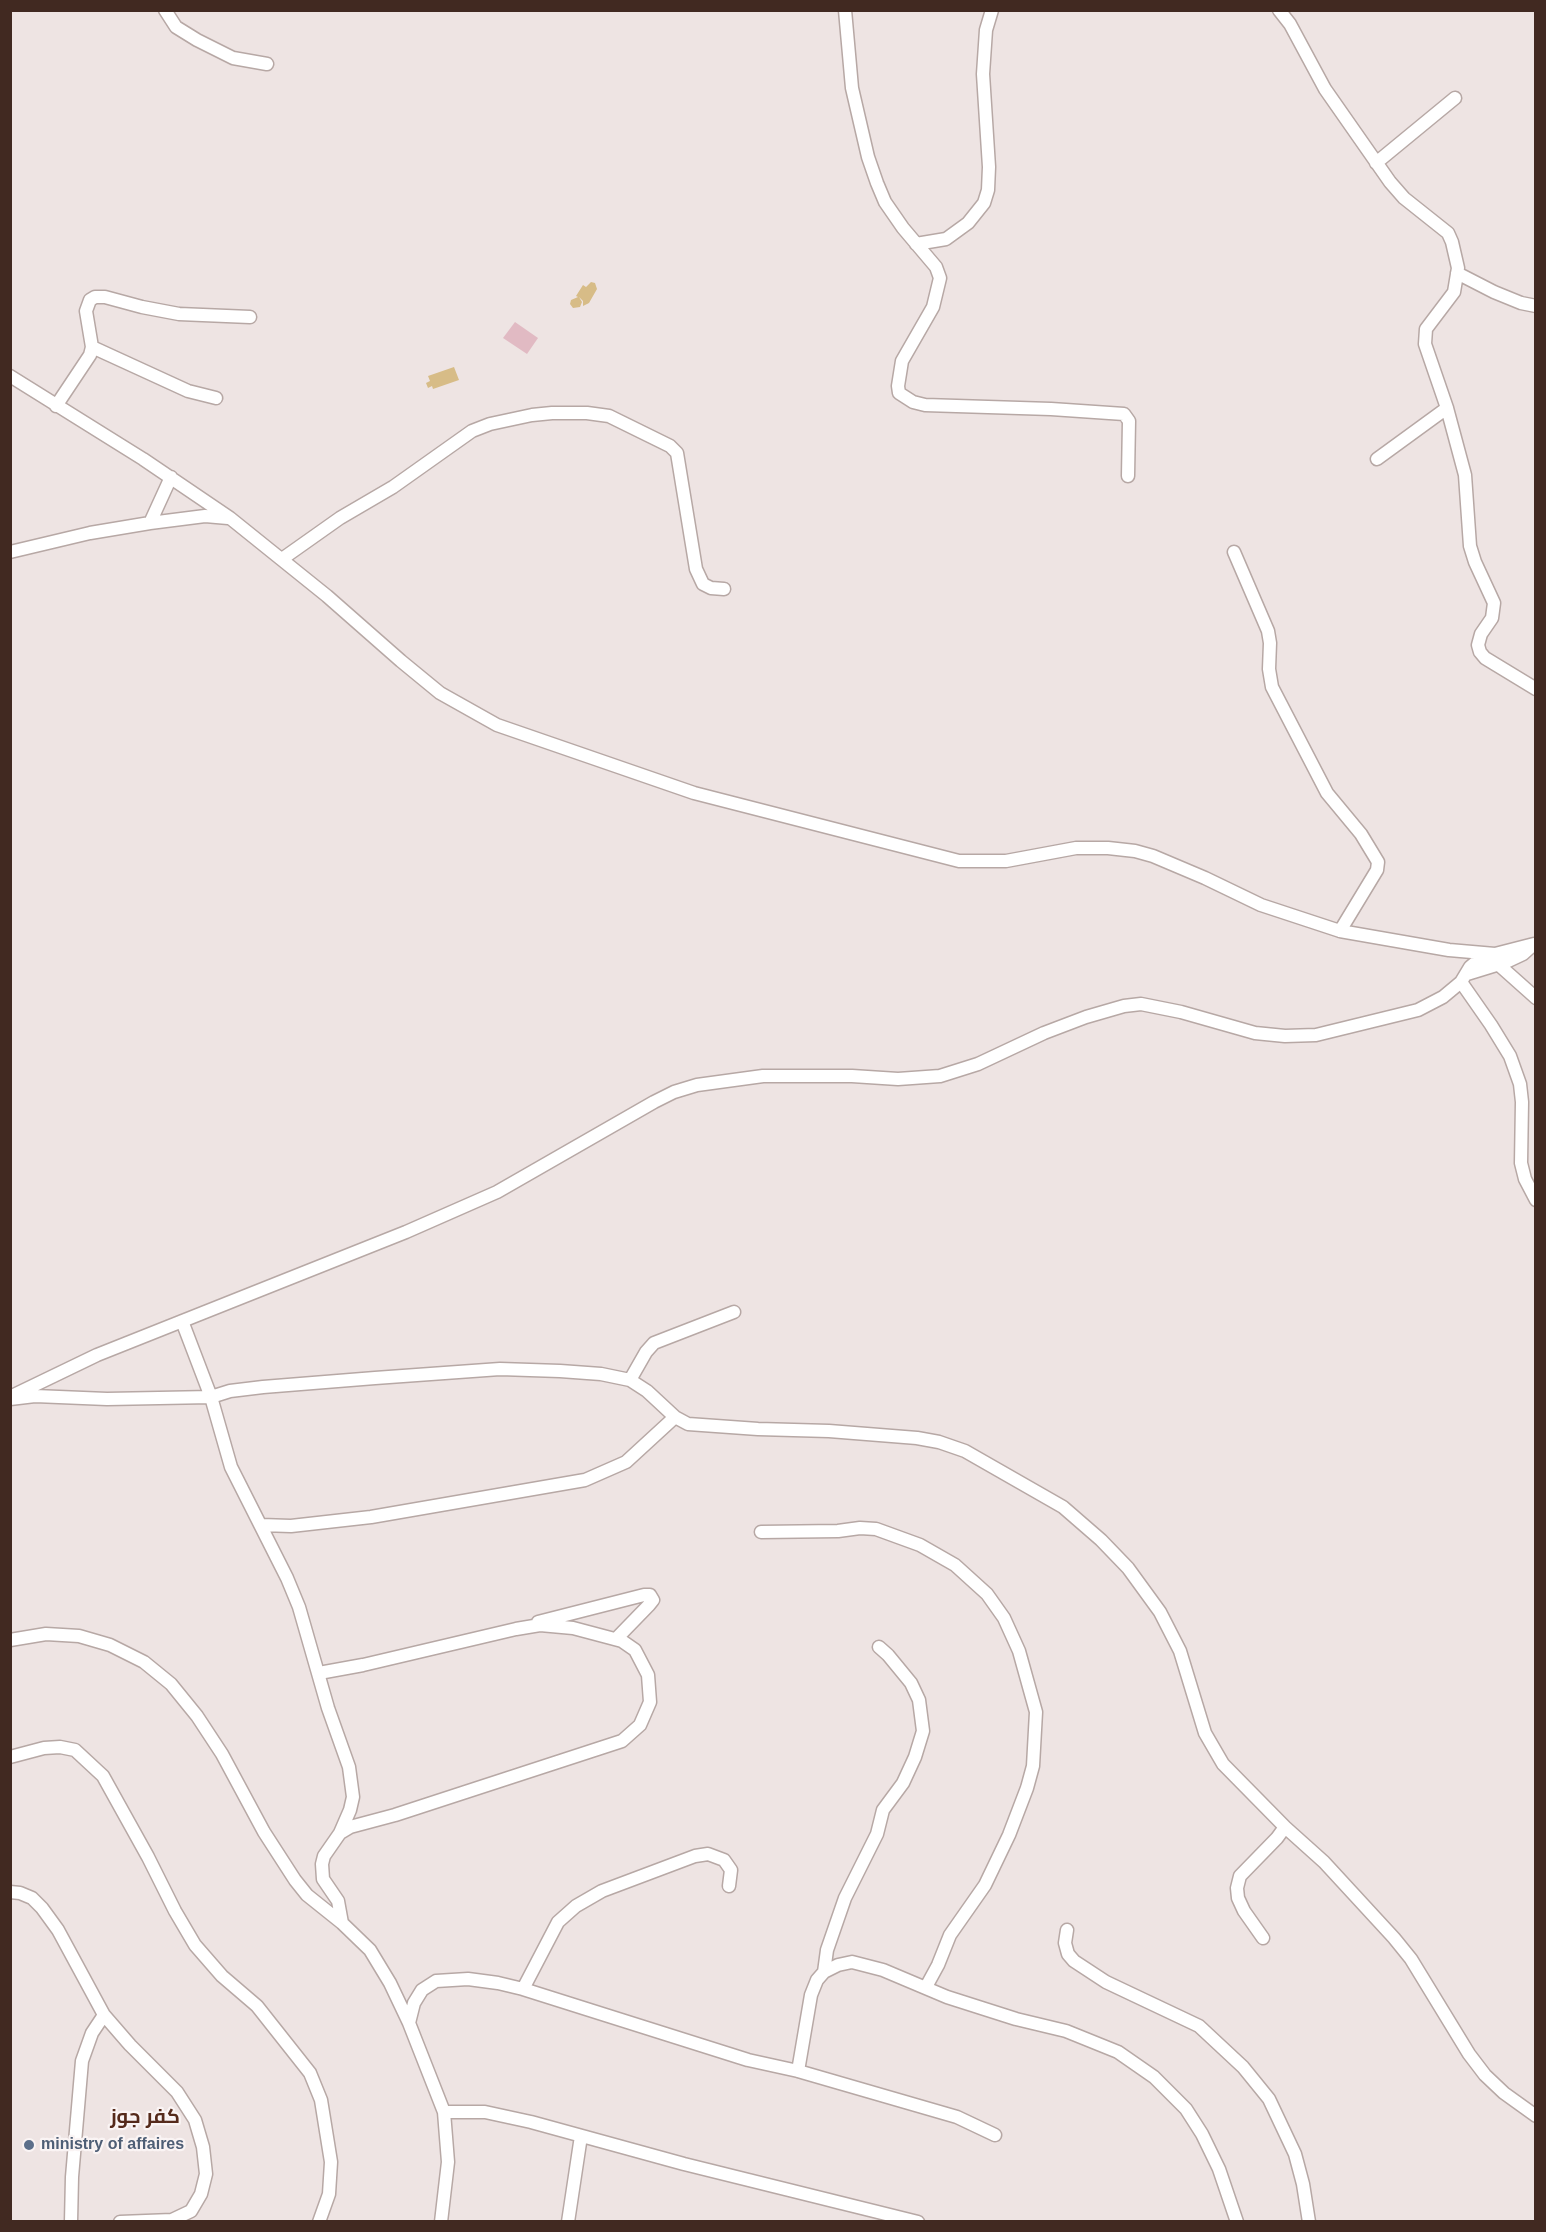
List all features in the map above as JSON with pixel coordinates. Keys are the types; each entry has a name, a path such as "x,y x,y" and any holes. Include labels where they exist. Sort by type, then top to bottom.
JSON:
{"street":[{"path":"165,10 176,27 197,40 233,58 267,64"},
{"path":"845,10 852,87 868,157 885,202 936,267 940,278 939,288 926,323 902,361 899,393 913,402 926,405 1124,414 1129,422 1128,476"},
{"path":"916,244 946,239 968,223 984,203 988,190 989,167 983,74 986,30 992,10"},
{"path":"1279,10 1294,32 1325,89 1376,163 1404,198 1448,233 1457,256 1458,273 1454,292 1449,302 1430,324 1424,336 1465,475 1470,546 1494,603 1492,618 1478,640 1480,652 1485,658 1536,689"},
{"path":"1376,163 1455,98"},
{"path":"1458,273 1494,292 1521,303 1536,306"},
{"path":"56,406 86,362 92,347 86,311 90,300 95,297 105,297 179,314 250,317"},
{"path":"92,347 188,391 216,398"},
{"path":"10,376 171,477 230,519 282,559 440,693 497,724 694,793 959,861 1006,861 1076,848 1135,851 1153,856 1205,878 1261,905 1340,931 1449,950 1493,962 1536,998"},
{"path":"1377,459 1447,408"},
{"path":"282,559 340,518 393,487 472,431 490,424 532,416 552,413 587,413 609,416 670,446 676,453 679,458 689,537 696,569 703,584 711,588 724,589"},
{"path":"150,523 171,477"},
{"path":"10,552 90,533 150,523 205,516 230,519"},
{"path":"1234,552 1268,630 1270,678 1279,702 1328,794 1361,834 1378,862 1377,870 1340,931"},
{"path":"10,1397 97,1355 406,1232 497,1192 654,1102 674,1092 697,1085 763,1076 852,1076 898,1079 940,1076 978,1064 1044,1033 1086,1017 1141,1004 1181,1012 1255,1034 1316,1035 1418,1010 1443,997 1464,978 1493,962 1523,954 1535,943"},
{"path":"1449,950 1493,962"},
{"path":"1464,978 1510,1056 1520,1084 1521,1163 1525,1179 1536,1200"},
{"path":"630,1380 654,1342 735,1312"},
{"path":"182,1320 211,1397 231,1467 299,1607 350,1767 353,1797 350,1810 340,1833 324,1856 321,1872 338,1901 342,1923"},
{"path":"10,1397 107,1399 211,1397 230,1391 263,1387 500,1370 601,1374 630,1380 647,1391 675,1417 688,1424 917,1438 939,1442 981,1459 1063,1507 1101,1540 1128,1568 1160,1612 1180,1651 1200,1718 1212,1747 1223,1764 1348,1887 1405,1952 1451,2028 1485,2075 1514,2101 1536,2116"},
{"path":"261,1525 291,1526 371,1517 585,1480 626,1462 675,1417"},
{"path":"761,1533 876,1529 920,1545 955,1564 987,1594 1004,1618 1019,1651 1036,1712 1033,1766 1027,1788 985,1885 950,1935 926,1987"},
{"path":"319,1673 385,1660 516,1629 568,1613 650,1595 653,1600 616,1639"},
{"path":"340,1833 350,1827 440,1801 622,1741 640,1725 650,1702 648,1675 635,1650 616,1639 573,1628 540,1625 516,1629"},
{"path":"10,1640 46,1634 80,1636 110,1646 144,1662 153,1669 171,1684 197,1716 246,1795 264,1832 295,1880 307,1894 362,1941 379,1962 409,2023 444,2112 448,2162 441,2222"},
{"path":"824,1972 827,1950 845,1898 877,1834 883,1810 903,1783 911,1766 923,1731 919,1700 911,1683 879,1647"},
{"path":"10,1757 44,1748 60,1747 75,1750 103,1776 148,1857 174,1911 195,1945 222,1976 257,2006 310,2073 321,2100 331,2162 329,2194 319,2222"},
{"path":"1263,1938 1244,1911 1238,1898 1237,1888 1240,1876 1285,1827"},
{"path":"523,1989 558,1922 576,1906 602,1892 695,1856 708,1854 724,1860 731,1870 729,1886"},
{"path":"10,1892 32,1898 42,1908 58,1929 104,2015 177,2092 195,2120 203,2147 206,2174 201,2194 191,2211 172,2220 120,2222"},
{"path":"1067,1930 1065,1943 1068,1954 1074,1961 1106,1982 1199,2026 1250,2075 1269,2098 1295,2154 1309,2222"},
{"path":"798,2071 812,1995 817,1980 824,1972 838,1965 852,1962 883,1970 947,1997 1016,2019 1066,2031 1118,2052 1154,2077 1186,2109 1202,2134 1219,2169 1237,2222"},
{"path":"409,2023 414,2003 422,1990 436,1982 468,1979 523,1989 718,2051 798,2071 957,2117 995,2135"},
{"path":"70,2222 82,2061 92,2033 104,2015"},
{"path":"444,2112 485,2112 531,2121 684,2164 918,2222"},
{"path":"568,2222 581,2136"}],"shaded area":[{"path":"591,282 595,283 597,289 589,303 583,306 583,301 579,297 582,302 580,307 573,308 570,304 571,300 578,297 576,296 583,285 586,287"},
{"path":"515,322 538,338 527,354 503,338"},
{"path":"454,367 459,380 433,389 432,386 428,388 426,383 430,381 428,376"}],"place":[{"name":"ministry of affaires","path":"29,2145"}],"district":[{"name":"كفر جوز","path":"145,2117"}]}
